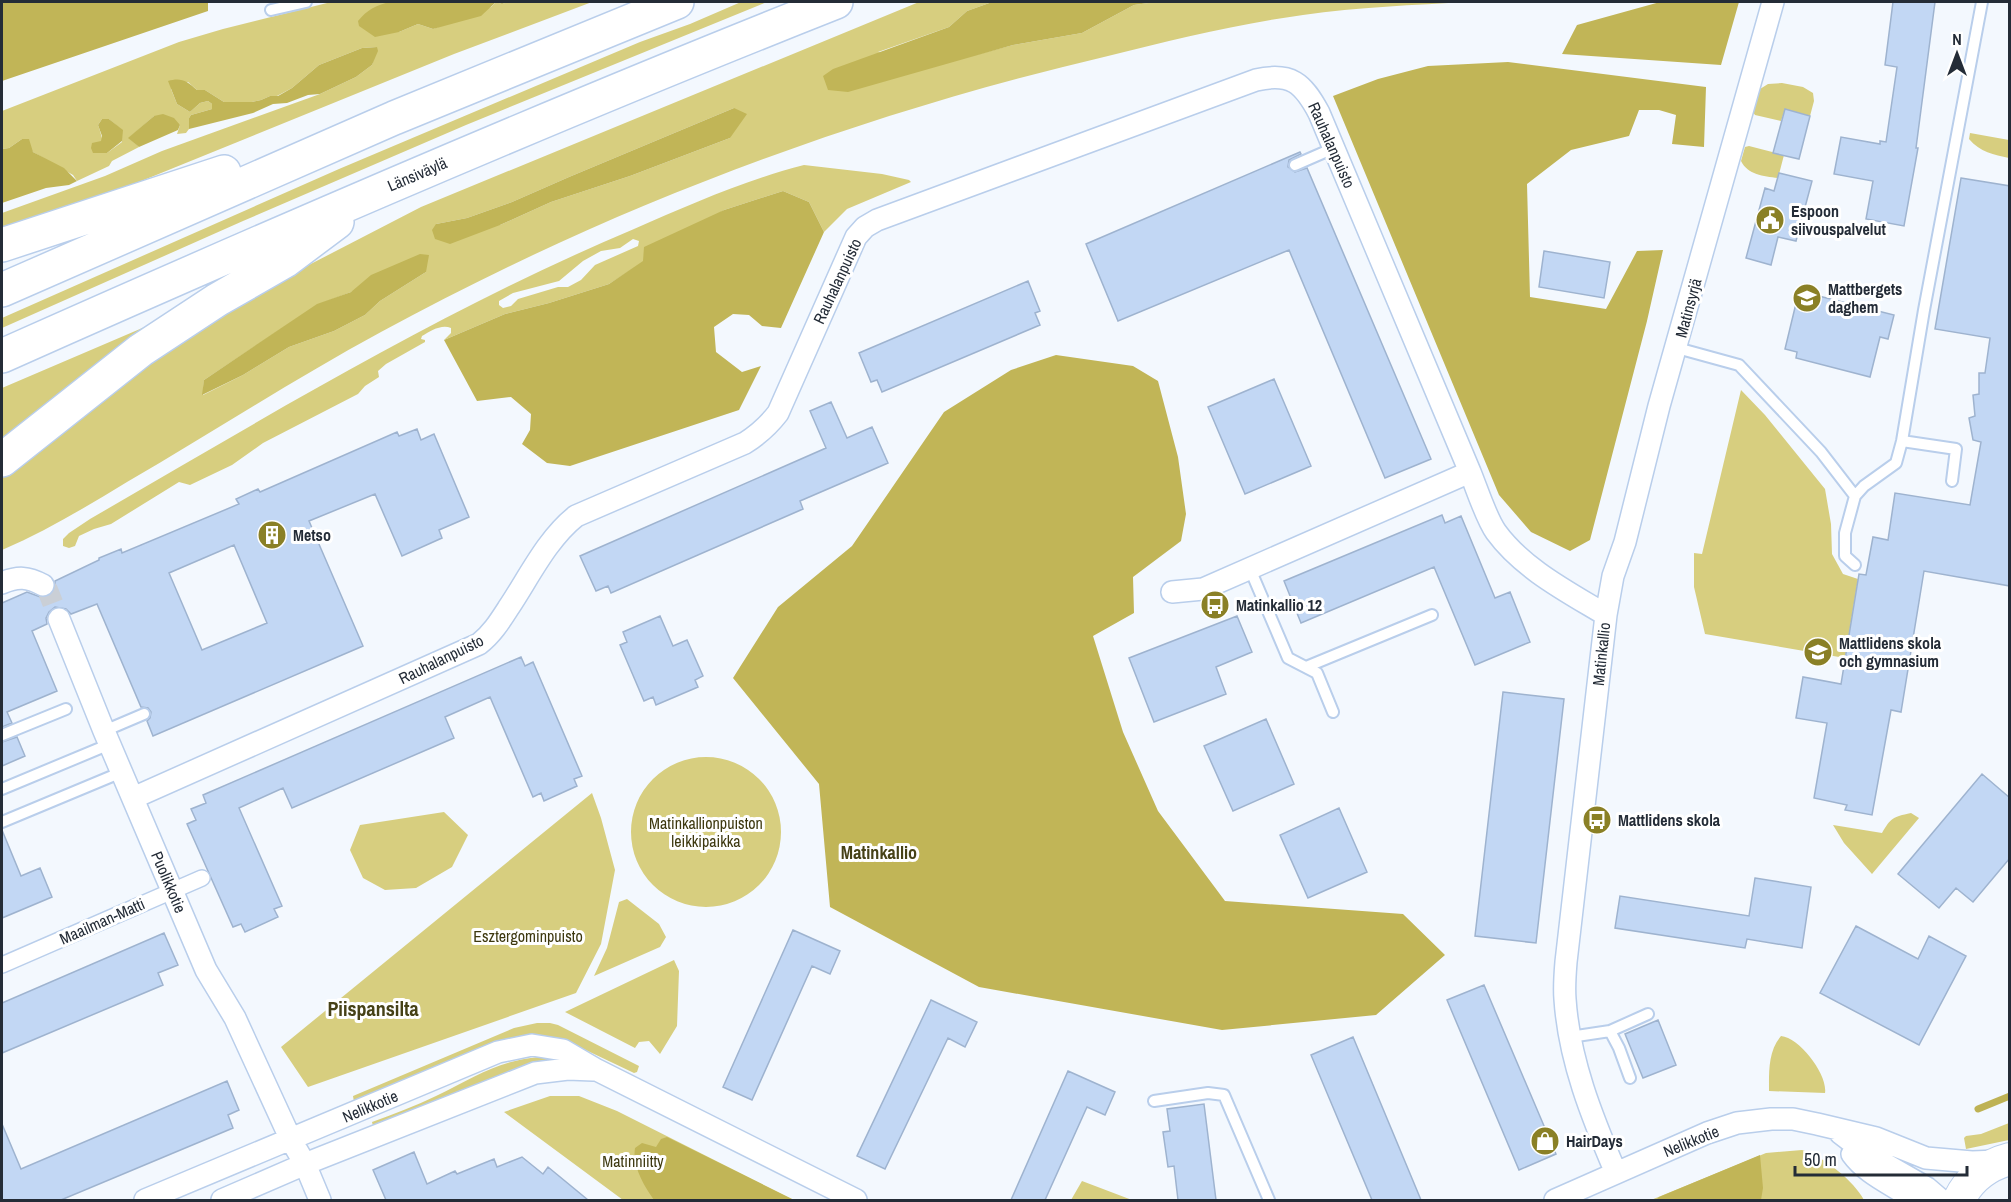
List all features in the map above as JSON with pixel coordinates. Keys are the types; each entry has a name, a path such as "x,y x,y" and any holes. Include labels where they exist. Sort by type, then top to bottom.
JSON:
{"highway":[{"path":"2,290 394,118 677,2"},
{"name":"Länsiväylä","path":"2,356 382,189 668,68 836,2"},
{"path":"2,245 394,118"},
{"path":"2,460 141,350 217,300 285,261 382,189"}],"main road":[{"path":"1959,1200 1975,1178 1990,1166 2005,1160"}],"street":[{"name":"Matinsyrjä","path":"1606,615 1613,576 1659,406 1773,2"},
{"name":"Rauhalanpuisto","path":"133,798 479,644 488,637 557,534 576,516 745,443 757,435 778,413 856,237 865,227 877,220 1269,77 1283,77 1297,82 1319,113 1470,472"},
{"path":"1172,592 1203,589 1470,472"},
{"name":"Matinkallio","path":"1470,472 1495,531 1515,555 1606,615 1566,962 1564,997 1578,1074 1616,1173"},
{"path":"2,583 21,577 31,578 43,585"},
{"name":"Puolikkotie","path":"59,619 206,970 235,1018 320,1200"},
{"name":"Maailman-Matti","path":"2,965 202,878"},
{"name":"Nelikkotie","path":"145,1200 498,1052 532,1045 563,1050 597,1070 856,1200"},
{"name":"Nelikkotie","path":"222,1200 304,1164 535,1073 568,1069 597,1070"},
{"name":"Nelikkotie","path":"1555,1200 1707,1132 1737,1123 1771,1119 1793,1119 1876,1138 1926,1158 1972,1162 2005,1160"},
{"path":"1834,1129 1858,1162 1914,1200"},
{"name":"Nelikkotie","path":"1834,1129 1866,1153 1927,1188 1941,1200"}],"lane":[{"path":"271,10 306,2"},
{"path":"1855,565 1845,556 1845,533 1855,496 1864,486 1896,463 1902,441 1924,310 1982,2"},
{"path":"1295,165 1334,148"},
{"path":"1677,348 1739,365 1821,452 1855,496"},
{"path":"1902,441 1956,449 1952,481"},
{"path":"1250,569 1288,658 1317,673 1333,712"},
{"path":"1306,667 1432,615"},
{"path":"2,735 66,710"},
{"path":"2,789 107,737 144,714"},
{"path":"2,822 122,772"},
{"path":"1570,1037 1610,1031 1648,1014"},
{"path":"1610,1031 1630,1078"},
{"path":"1154,1101 1208,1093 1224,1095 1269,1200"}],"green space":[{"path":"331,2 387,2 399,32 418,24 433,29 491,7 496,2 502,4 508,2 592,2 454,54 102,197 2,231 2,213 105,176 162,151 320,94 356,77 372,65 377,47 362,48 319,65 292,88 277,96 252,102 224,102 205,90 197,90 188,82 171,89 177,104 190,112 200,103 208,101 212,104 212,109 191,115 189,129 186,133 177,134 180,125 154,116 129,138 139,147 112,161 109,166 77,181 73,175 33,152 22,139 9,148 2,149 2,111 179,42","holes":["102,119 109,119 122,130 122,142 107,153 98,125"]},
{"path":"741,2 767,2 466,125 2,328 2,318 339,169 640,42"},
{"path":"919,2 992,2 967,11 949,27 878,52 934,66 1013,45 1082,33 1134,5 1156,2 1469,2 1324,12 1180,38 1014,80 920,107 735,170 644,206 467,287 317,368 66,518 2,550 2,477 78,414 245,298 421,207","holes":["734,108 730,138 630,176 551,202 500,225 436,224 467,218 512,202","426,272 380,301 365,315 334,331 289,347 243,375 203,395 204,380 317,305 351,292"]},
{"path":"1782,83 1803,87 1813,93 1814,101 1810,116 1785,109 1781,121 1755,115 1753,112 1760,89 1768,84"},
{"path":"1970,133 2009,140 2009,158 1978,147 1969,139"},
{"path":"1745,147 1784,155 1778,178 1756,174 1744,166 1741,161"},
{"path":"804,165 882,174 911,182 847,209 824,232 809,202 783,191 724,210 609,284 505,314 444,340 451,333 451,328 436,329 422,336 421,339 425,342 386,364 378,371 379,377 365,386 358,394 263,443 232,465 190,485 179,482 111,524 79,536 75,546 69,548 63,546 63,539 69,533 90,519 290,403 425,329 563,260 696,202","holes":["633,239 639,241 638,246 595,265 581,280 568,287 558,287 518,299 511,306 503,308 499,305 499,301 513,293 559,281 583,261 601,251 620,248"]},
{"path":"161,320 2,448 2,388"},
{"path":"1741,390 1765,415 1825,489 1831,524 1832,554 1843,574 1858,579 1845,658 1705,634 1694,587 1694,553 1702,554"},
{"name":"Matinkallionpuiston leikkipaikka","path":"706,757 735,762 748,769 759,779 769,790 776,803 781,832 776,861 769,874 759,885 748,895 735,902 706,907 677,902 664,895 653,885 643,874 636,861 631,832 636,803 643,790 653,779 664,769 677,762"},
{"name":"Esztergominpuisto","path":"592,793 615,870 601,944 576,993 308,1087 281,1047"},
{"path":"444,812 468,835 452,867 416,888 385,890 363,878 350,850 360,825"},
{"path":"1911,813 1919,818 1872,874 1844,843 1833,825 1882,833 1893,819"},
{"path":"627,899 659,924 666,937 660,947 594,976 607,948 619,902"},
{"path":"674,960 679,971 677,1026 660,1054 649,1041 639,1042 635,1048 565,1012"},
{"path":"537,1023 558,1025 639,1066 637,1072 634,1073 571,1043 354,1102 353,1096 514,1028"},
{"path":"1781,1036 1796,1043 1811,1058 1822,1077 1825,1093 1769,1091 1771,1055"},
{"path":"539,1057 552,1058 527,1064 373,1126 372,1122 428,1100 498,1066"},
{"name":"Matinniitty","path":"550,1096 579,1096 617,1111 794,1200 623,1200 504,1112"},
{"path":"2009,1123 2009,1140 1966,1149 1964,1138 1966,1136 1981,1134"},
{"path":"1802,1150 1819,1157 1837,1170 1853,1185 1864,1200 1651,1200 1766,1153"},
{"path":"1082,1181 1132,1200 1071,1200"}],"shaded area":[{"path":"2,2 208,2 208,11 2,81"},
{"path":"390,2 496,2 481,16 433,29 418,24 399,32 375,37 359,26 358,21 368,11"},
{"path":"992,2 1156,2 1134,5 1082,33 1013,45 848,92 828,90 823,76 833,69 949,27 967,11"},
{"path":"1660,2 1739,2 1721,65 1562,54 1577,25"},
{"path":"377,47 378,51 372,65 356,77 320,94 308,95 287,103 273,104 253,113 189,129 191,115 212,109 212,104 208,101 200,103 190,112 177,104 168,81 177,79 184,81 197,90 205,90 224,102 252,102 278,96 292,88 319,65 362,48"},
{"path":"1508,62 1706,87 1704,147 1672,144 1676,115 1659,110 1639,110 1629,136 1571,150 1527,184 1530,297 1606,309 1637,251 1663,250 1647,321 1590,540 1570,551 1531,532 1499,495 1333,96 1378,79 1428,66"},
{"path":"734,108 747,114 730,138 630,176 551,202 450,244 435,239 432,230 436,224 467,218 512,202"},
{"path":"163,114 174,118 180,125 178,130 139,147 128,138 154,116"},
{"path":"102,119 109,119 123,130 122,141 107,153 93,153 92,143 101,141 102,136 98,125"},
{"path":"22,139 29,139 33,152 64,168 77,181 69,185 46,188 2,203 2,149 9,148"},
{"path":"783,191 809,202 824,232 781,328 762,326 749,315 733,314 714,327 716,352 742,372 761,366 739,410 570,466 547,463 522,444 530,430 531,414 511,397 477,401 444,340 505,314 609,284 643,261 644,247 724,210"},
{"path":"420,254 429,255 426,272 380,301 365,315 334,331 289,347 243,375 202,395 204,380 317,304 351,292 371,275"},
{"path":"1056,355 1133,366 1158,381 1178,457 1186,514 1181,541 1133,577 1134,613 1093,636 1123,732 1158,811 1225,901 1403,914 1445,955 1376,1015 1222,1030 979,987 830,907 819,784 733,678 778,607 852,546 944,412 1011,370"},
{"path":"667,1137 794,1200 654,1200 637,1169 635,1148 642,1143 656,1147 661,1139"},
{"path":"1760,1155 1763,1188 1761,1200 1656,1200 1659,1197"}],"building":[{"path":"1893,2 1935,2 1916,148 1918,148 1904,226 1866,219 1873,181 1834,174 1841,137 1880,144 1880,141 1886,142 1897,67 1885,65"},
{"path":"1785,109 1810,116 1799,159 1773,153"},
{"path":"1300,152 1301,154 1289,160 1288,167 1295,172 1307,168 1431,459 1385,478 1289,250 1118,321 1086,244"},
{"path":"1779,173 1812,181 1796,241 1778,237 1771,265 1746,258 1765,188 1774,191"},
{"path":"1961,178 2010,186 2010,586 1924,571 1901,712 1891,710 1872,815 1845,810 1847,805 1814,798 1827,723 1796,718 1803,677 1841,684 1859,574 1866,575 1873,537 1888,540 1895,493 1970,505 1981,442 1973,440 1969,418 1975,416 1973,395 1979,394 1979,373 1985,373 1990,338 1935,329"},
{"path":"1544,251 1610,262 1604,298 1539,287"},
{"path":"1028,281 1040,311 1035,313 1040,325 882,392 877,380 871,382 859,353"},
{"path":"1799,291 1894,315 1888,339 1880,337 1870,377 1796,358 1797,352 1785,349"},
{"path":"1274,379 1311,466 1245,494 1208,407"},
{"path":"831,402 847,438 872,427 888,463 800,501 803,509 611,593 608,586 596,591 580,556 826,448 810,411"},
{"path":"417,429 421,440 434,434 469,517 439,530 442,538 402,556 375,494 309,521 363,646 153,736 147,721 151,712 148,708 141,707 97,604 71,614 66,609 55,607 46,618 47,624 32,631 57,691 7,712 12,723 2,727 2,603 27,592 43,598 50,596 55,590 55,581 99,558 121,549 122,553 239,504 236,499 258,489 260,492 397,432 399,436","holes":["234,545 267,623 202,650 169,573"]},
{"path":"1442,515 1445,523 1461,516 1495,598 1510,592 1530,642 1475,665 1434,567 1301,623 1284,581"},
{"path":"660,616 673,646 687,640 703,676 695,680 698,687 656,705 653,697 644,701 620,645 627,642 623,632"},
{"path":"1237,616 1252,652 1216,667 1226,694 1154,722 1129,658"},
{"path":"521,657 525,666 533,662 582,776 574,779 577,786 544,801 541,793 533,797 490,697 445,717 454,738 292,808 283,788 239,808 282,906 274,909 278,917 245,932 241,924 233,927 187,824 196,820 191,809 206,803 203,795"},
{"path":"1503,692 1564,699 1536,943 1475,936"},
{"path":"1266,719 1294,784 1233,811 1204,746"},
{"path":"17,737 25,756 2,766 2,742"},
{"path":"1982,774 2010,798 2010,858 1973,902 1956,888 1939,908 1898,874"},
{"path":"1339,808 1367,872 1308,898 1280,835"},
{"path":"2,830 21,876 40,868 52,897 2,918"},
{"path":"1755,878 1811,887 1802,948 1747,939 1745,948 1615,928 1620,896 1749,916"},
{"path":"1856,926 1918,959 1929,936 1966,956 1919,1045 1820,993"},
{"path":"793,930 840,951 830,974 812,966 752,1100 723,1087"},
{"path":"164,933 178,965 158,973 163,985 2,1053 2,1003"},
{"path":"1484,985 1556,1154 1519,1170 1447,1000"},
{"path":"931,1000 977,1022 965,1047 948,1038 885,1169 857,1156"},
{"path":"1658,1020 1676,1065 1643,1078 1625,1034"},
{"path":"1353,1037 1421,1200 1372,1200 1311,1055"},
{"path":"1068,1071 1115,1092 1105,1115 1087,1107 1045,1200 1011,1200"},
{"path":"227,1081 239,1110 228,1115 233,1128 61,1200 2,1200 2,1124 21,1169"},
{"path":"1204,1104 1216,1200 1178,1200 1174,1166 1168,1167 1163,1132 1170,1131 1167,1109"},
{"path":"414,1152 427,1184 455,1171 457,1174 494,1159 497,1167 522,1157 543,1174 548,1167 588,1200 386,1200 373,1170"}],"waterway":[{"path":"1978,1109 2010,1096"}],"tunnel":[{"path":"43,585 48,591 59,619"}],"place":[{"name":"Espoon siivouspalvelut","path":"1770,220"},
{"name":"Mattbergets daghem","path":"1807,298"},
{"name":"Metso","path":"272,535"},
{"name":"Matinkallio 12","path":"1215,605"},
{"name":"Mattlidens skola och gymnasium","path":"1818,652"},
{"name":"Mattlidens skola","path":"1597,820"},
{"name":"HairDays","path":"1545,1141"}],"district":[{"name":"Matinkallio","path":"879,852"},
{"name":"Piispansilta","path":"373,1008"}]}
